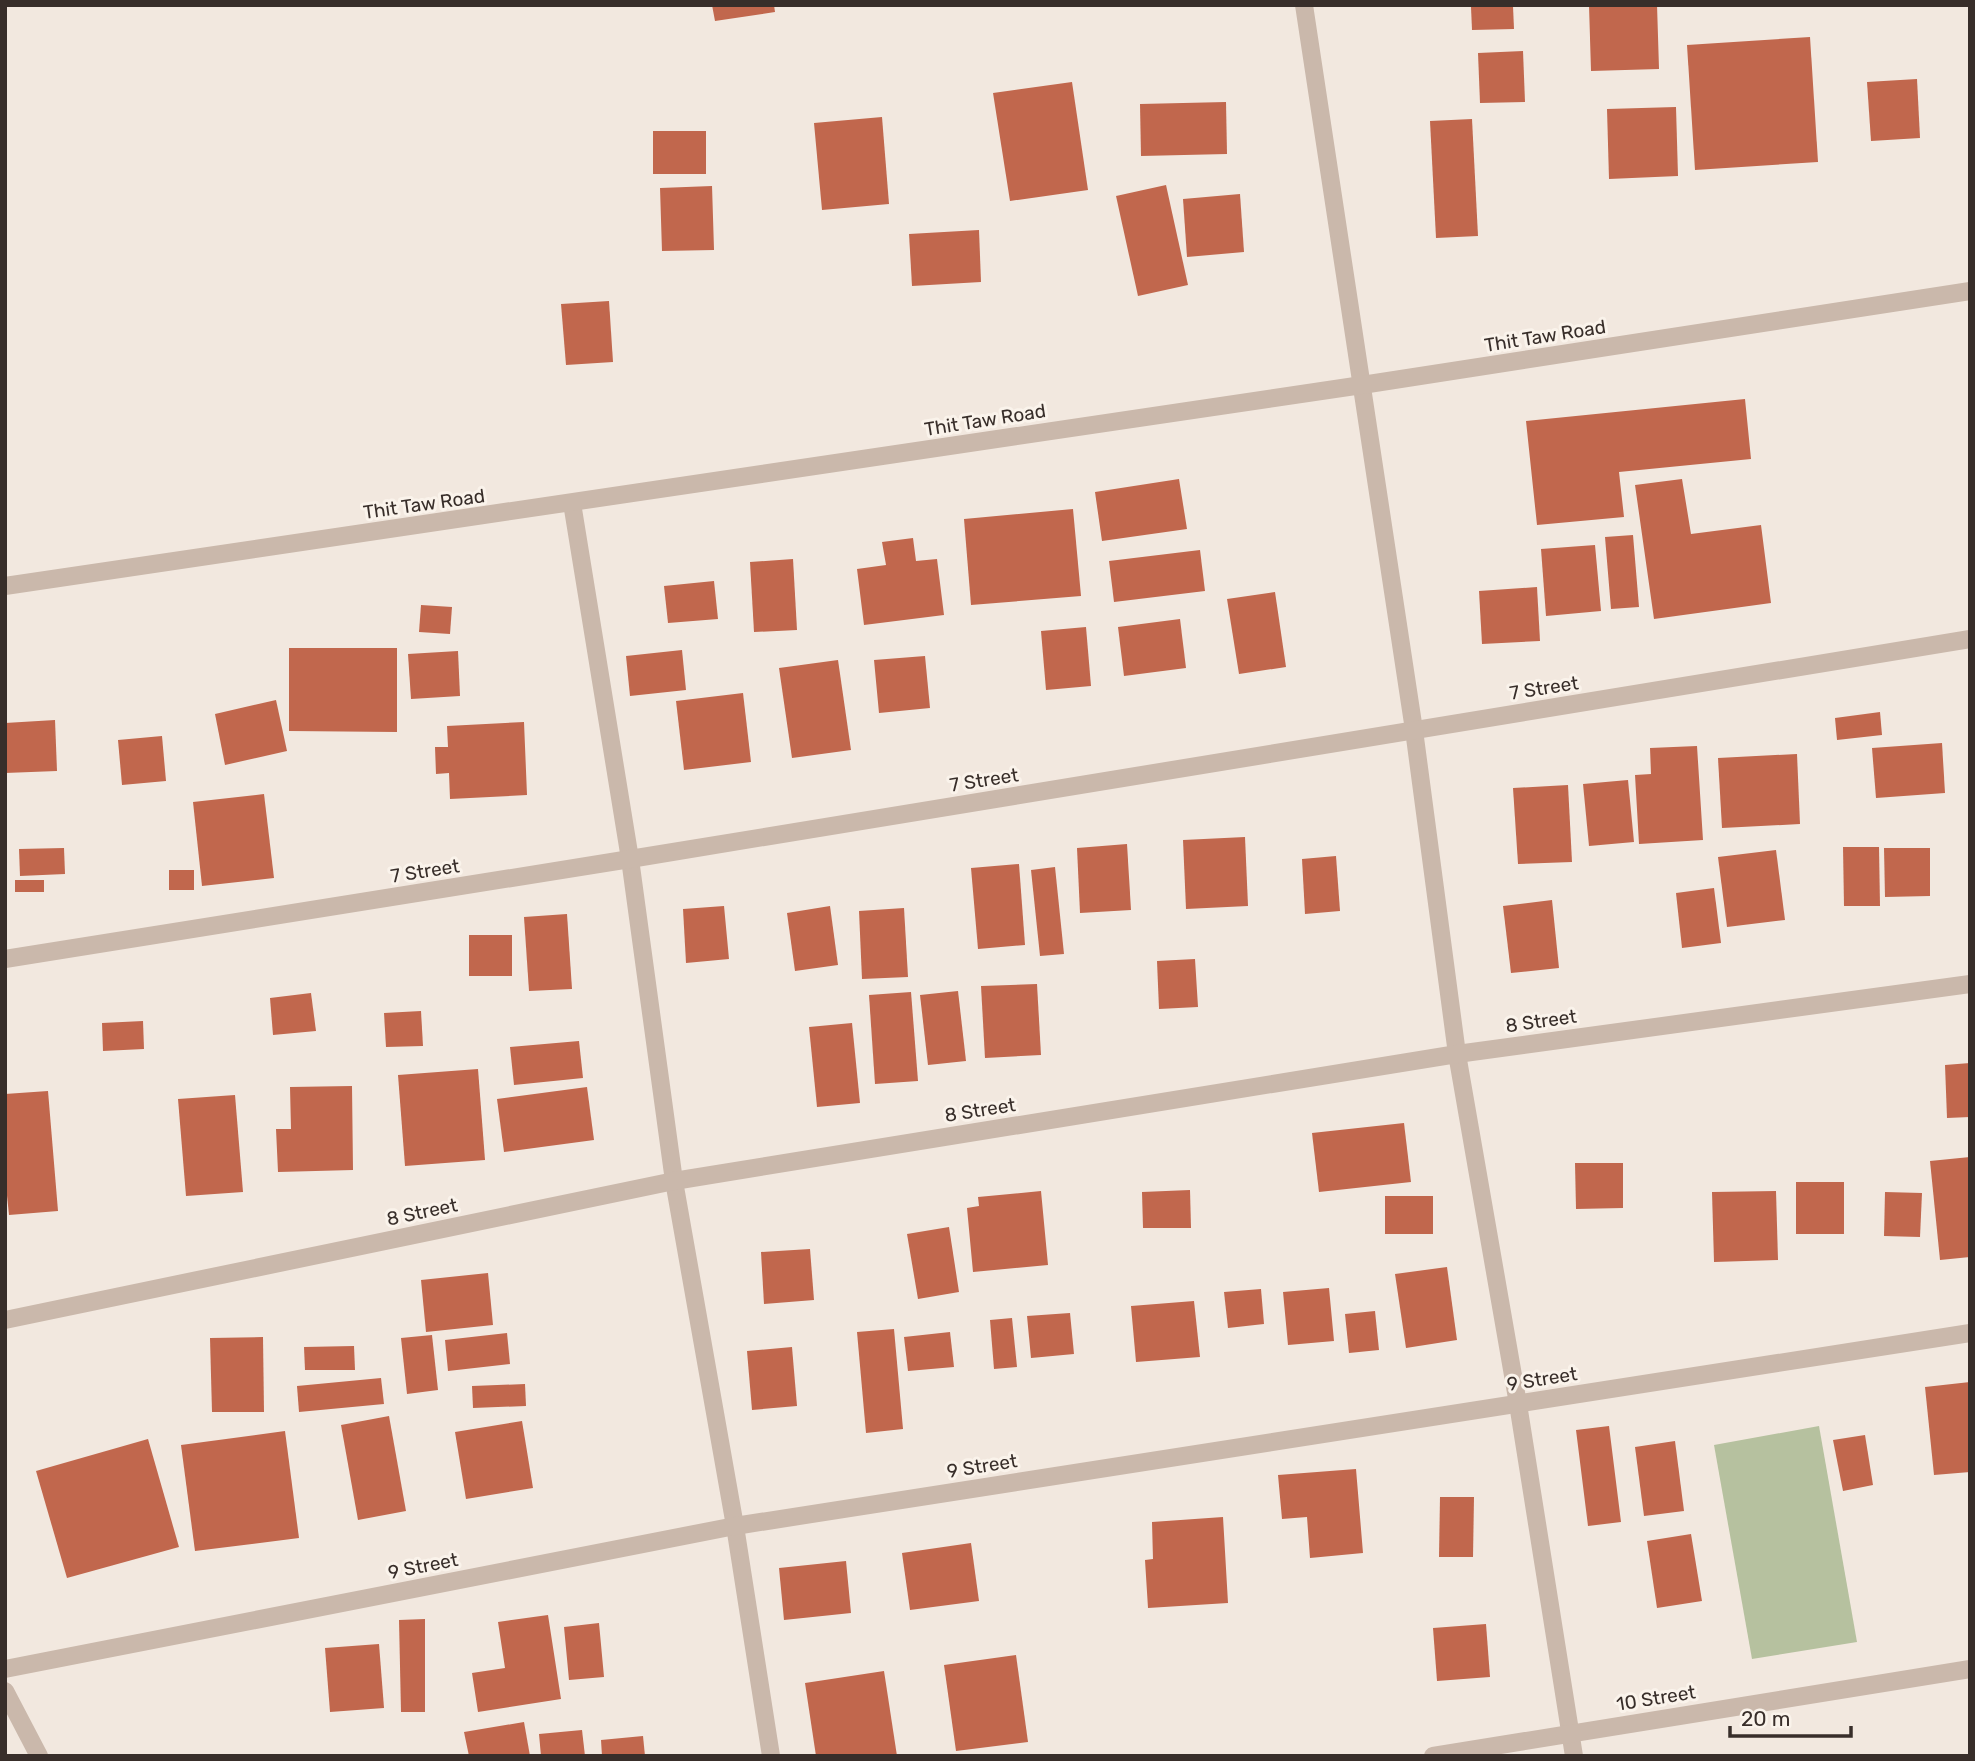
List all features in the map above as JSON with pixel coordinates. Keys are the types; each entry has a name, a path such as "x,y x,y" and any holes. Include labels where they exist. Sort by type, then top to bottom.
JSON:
{"street":[{"path":"1304,5 1414,730 1457,1054 1518,1404 1574,1756"},
{"name":"Thit Taw Road","path":"5,586 1362,385 1970,291"},
{"path":"572,503 630,859 674,1181 736,1526 772,1756"},
{"name":"7 Street","path":"5,958 630,859 1970,639"},
{"name":"8 Street","path":"5,1321 674,1181 1457,1054 1970,984"},
{"name":"9 Street","path":"5,1669 736,1526 1970,1333"},
{"name":"10 Street","path":"1433,1756 1970,1669"},
{"path":"5,1691 39,1756"}],"green space":[{"path":"1819,1426 1857,1642 1752,1659 1714,1445"}],"building":[{"path":"712,5 774,5 775,12 715,21"},
{"path":"1589,5 1657,5 1659,69 1591,71"},
{"path":"1513,6 1514,29 1472,30 1471,7"},
{"path":"1810,37 1818,162 1695,170 1687,45"},
{"path":"1523,51 1525,102 1480,103 1478,53"},
{"path":"1917,79 1920,138 1871,141 1867,82"},
{"path":"1072,82 1088,190 1010,201 993,93"},
{"path":"1226,102 1227,154 1141,156 1140,104"},
{"path":"1676,107 1678,176 1609,179 1607,109"},
{"path":"882,117 889,204 822,210 814,123"},
{"path":"1472,119 1478,236 1436,238 1430,121"},
{"path":"653,131 706,131 706,174 653,174"},
{"path":"1166,185 1188,285 1138,296 1116,196"},
{"path":"712,186 714,250 662,251 660,188"},
{"path":"1240,194 1244,252 1187,257 1183,199"},
{"path":"979,230 981,282 912,286 909,234"},
{"path":"609,301 613,362 566,365 561,304"},
{"path":"1745,399 1751,459 1619,472 1624,517 1537,525 1526,421"},
{"path":"1179,479 1187,529 1102,541 1095,492"},
{"path":"1682,479 1691,534 1761,525 1771,603 1654,619 1635,485"},
{"path":"1073,509 1081,596 971,605 964,519"},
{"path":"1633,535 1639,607 1611,609 1605,537"},
{"path":"913,538 916,561 937,559 944,615 864,625 857,569 886,565 882,542"},
{"path":"1595,545 1601,611 1546,616 1541,549"},
{"path":"1200,550 1205,591 1114,602 1109,561"},
{"path":"793,559 797,630 754,632 750,562"},
{"path":"714,581 718,619 668,623 664,586"},
{"path":"1537,587 1540,641 1482,644 1479,591"},
{"path":"1275,592 1286,667 1239,674 1227,599"},
{"path":"421,605 452,607 450,634 419,632"},
{"path":"1180,619 1186,668 1124,676 1118,627"},
{"path":"1086,627 1091,686 1046,690 1041,631"},
{"path":"289,648 397,648 397,732 289,731"},
{"path":"682,650 686,690 630,696 626,656"},
{"path":"458,651 460,696 411,699 408,654"},
{"path":"925,656 930,708 879,713 874,660"},
{"path":"838,660 851,750 792,758 779,668"},
{"path":"743,693 751,762 684,770 676,701"},
{"path":"276,700 287,751 225,765 215,714"},
{"path":"1880,712 1882,735 1837,740 1835,718"},
{"path":"55,720 57,771 5,773 5,723"},
{"path":"524,722 527,795 450,799 449,773 436,774 435,747 448,747 447,726"},
{"path":"162,736 166,781 122,785 118,740"},
{"path":"1942,743 1945,793 1876,798 1872,748"},
{"path":"1697,746 1703,840 1639,844 1635,775 1651,774 1650,748"},
{"path":"1797,754 1800,824 1722,828 1718,758"},
{"path":"1628,780 1634,842 1589,846 1583,784"},
{"path":"1568,785 1572,862 1518,864 1513,788"},
{"path":"264,794 274,878 202,886 193,802"},
{"path":"1245,837 1248,906 1186,909 1183,840"},
{"path":"1127,844 1131,910 1080,913 1077,848"},
{"path":"1843,847 1879,847 1880,906 1844,906"},
{"path":"64,848 65,874 20,876 19,849"},
{"path":"1884,848 1930,848 1930,896 1885,897"},
{"path":"1776,850 1785,920 1727,927 1718,857"},
{"path":"1336,856 1340,911 1305,914 1302,859"},
{"path":"1019,864 1025,945 978,949 971,868"},
{"path":"1055,867 1064,954 1040,956 1031,870"},
{"path":"169,870 194,870 194,890 169,890"},
{"path":"15,880 44,880 44,892 15,892"},
{"path":"1714,888 1721,943 1682,948 1676,893"},
{"path":"1552,900 1559,968 1511,973 1503,906"},
{"path":"724,906 729,959 686,963 683,909"},
{"path":"830,906 838,965 795,971 787,913"},
{"path":"904,908 908,977 862,979 859,911"},
{"path":"567,914 572,989 529,991 524,917"},
{"path":"469,935 512,935 512,976 469,976"},
{"path":"1195,959 1198,1007 1159,1009 1157,961"},
{"path":"1037,984 1041,1055 985,1058 981,986"},
{"path":"958,991 966,1061 928,1065 920,995"},
{"path":"911,992 918,1081 875,1084 869,995"},
{"path":"311,993 316,1031 273,1035 270,998"},
{"path":"421,1011 423,1046 386,1047 384,1013"},
{"path":"143,1021 144,1049 103,1051 102,1023"},
{"path":"852,1023 860,1103 817,1107 809,1027"},
{"path":"579,1041 583,1078 514,1085 510,1047"},
{"path":"1970,1063 1970,1117 1947,1118 1945,1065"},
{"path":"478,1069 485,1160 405,1166 398,1075"},
{"path":"352,1086 353,1170 278,1172 276,1129 291,1129 290,1087"},
{"path":"587,1087 594,1140 504,1152 497,1099"},
{"path":"48,1091 58,1211 9,1215 5,1176 5,1094"},
{"path":"235,1095 243,1192 186,1196 178,1099"},
{"path":"1404,1123 1411,1182 1319,1192 1312,1133"},
{"path":"1970,1157 1970,1257 1940,1260 1930,1161"},
{"path":"1575,1163 1623,1163 1623,1208 1576,1209"},
{"path":"1796,1182 1844,1182 1844,1234 1796,1234"},
{"path":"1190,1190 1191,1228 1143,1228 1142,1192"},
{"path":"1041,1191 1048,1265 973,1272 967,1208 979,1206 978,1197"},
{"path":"1776,1191 1778,1260 1714,1262 1712,1192"},
{"path":"1885,1192 1922,1193 1920,1237 1884,1236"},
{"path":"1385,1196 1433,1196 1433,1234 1385,1234"},
{"path":"949,1227 959,1292 918,1299 907,1234"},
{"path":"810,1249 814,1300 764,1304 761,1252"},
{"path":"1447,1267 1457,1340 1406,1348 1395,1274"},
{"path":"488,1273 493,1325 426,1332 421,1280"},
{"path":"1329,1288 1334,1341 1288,1345 1283,1292"},
{"path":"1261,1289 1264,1324 1228,1328 1224,1292"},
{"path":"1194,1301 1200,1357 1136,1362 1131,1306"},
{"path":"1375,1311 1379,1350 1349,1353 1345,1314"},
{"path":"1070,1313 1074,1354 1031,1358 1027,1316"},
{"path":"1012,1318 1017,1367 994,1369 990,1320"},
{"path":"894,1329 903,1429 866,1433 857,1332"},
{"path":"950,1332 954,1367 908,1371 904,1337"},
{"path":"507,1333 510,1364 448,1371 445,1340"},
{"path":"432,1335 438,1390 407,1394 401,1338"},
{"path":"263,1337 264,1412 212,1412 210,1338"},
{"path":"354,1346 355,1370 305,1370 304,1347"},
{"path":"792,1347 797,1406 752,1410 747,1351"},
{"path":"381,1378 384,1404 299,1412 297,1386"},
{"path":"1970,1382 1970,1472 1934,1475 1925,1387"},
{"path":"525,1384 526,1406 473,1408 472,1386"},
{"path":"389,1416 406,1511 358,1520 341,1425"},
{"path":"522,1421 533,1488 466,1499 455,1432"},
{"path":"1609,1426 1621,1522 1588,1526 1576,1430"},
{"path":"285,1431 299,1538 195,1551 181,1445"},
{"path":"1865,1435 1873,1485 1843,1491 1833,1440"},
{"path":"148,1439 179,1547 67,1578 36,1471"},
{"path":"1675,1441 1684,1511 1644,1516 1635,1447"},
{"path":"1356,1469 1363,1553 1310,1558 1307,1517 1282,1519 1278,1475"},
{"path":"1440,1497 1474,1497 1473,1557 1439,1557"},
{"path":"1223,1517 1228,1603 1148,1608 1145,1560 1153,1559 1152,1522"},
{"path":"1691,1534 1702,1601 1657,1608 1647,1541"},
{"path":"971,1543 979,1601 910,1610 902,1553"},
{"path":"846,1561 851,1613 784,1620 779,1568"},
{"path":"548,1615 561,1699 478,1712 472,1673 505,1668 498,1622"},
{"path":"425,1619 425,1712 401,1712 399,1620"},
{"path":"599,1623 604,1677 569,1680 564,1627"},
{"path":"1486,1624 1490,1677 1437,1681 1433,1628"},
{"path":"379,1644 384,1708 330,1712 325,1648"},
{"path":"1016,1655 1028,1742 956,1751 944,1665"},
{"path":"884,1671 897,1756 816,1756 805,1683"},
{"path":"524,1722 530,1756 469,1756 464,1732"},
{"path":"582,1730 585,1756 541,1756 539,1734"},
{"path":"643,1736 645,1756 602,1756 601,1740"}]}
